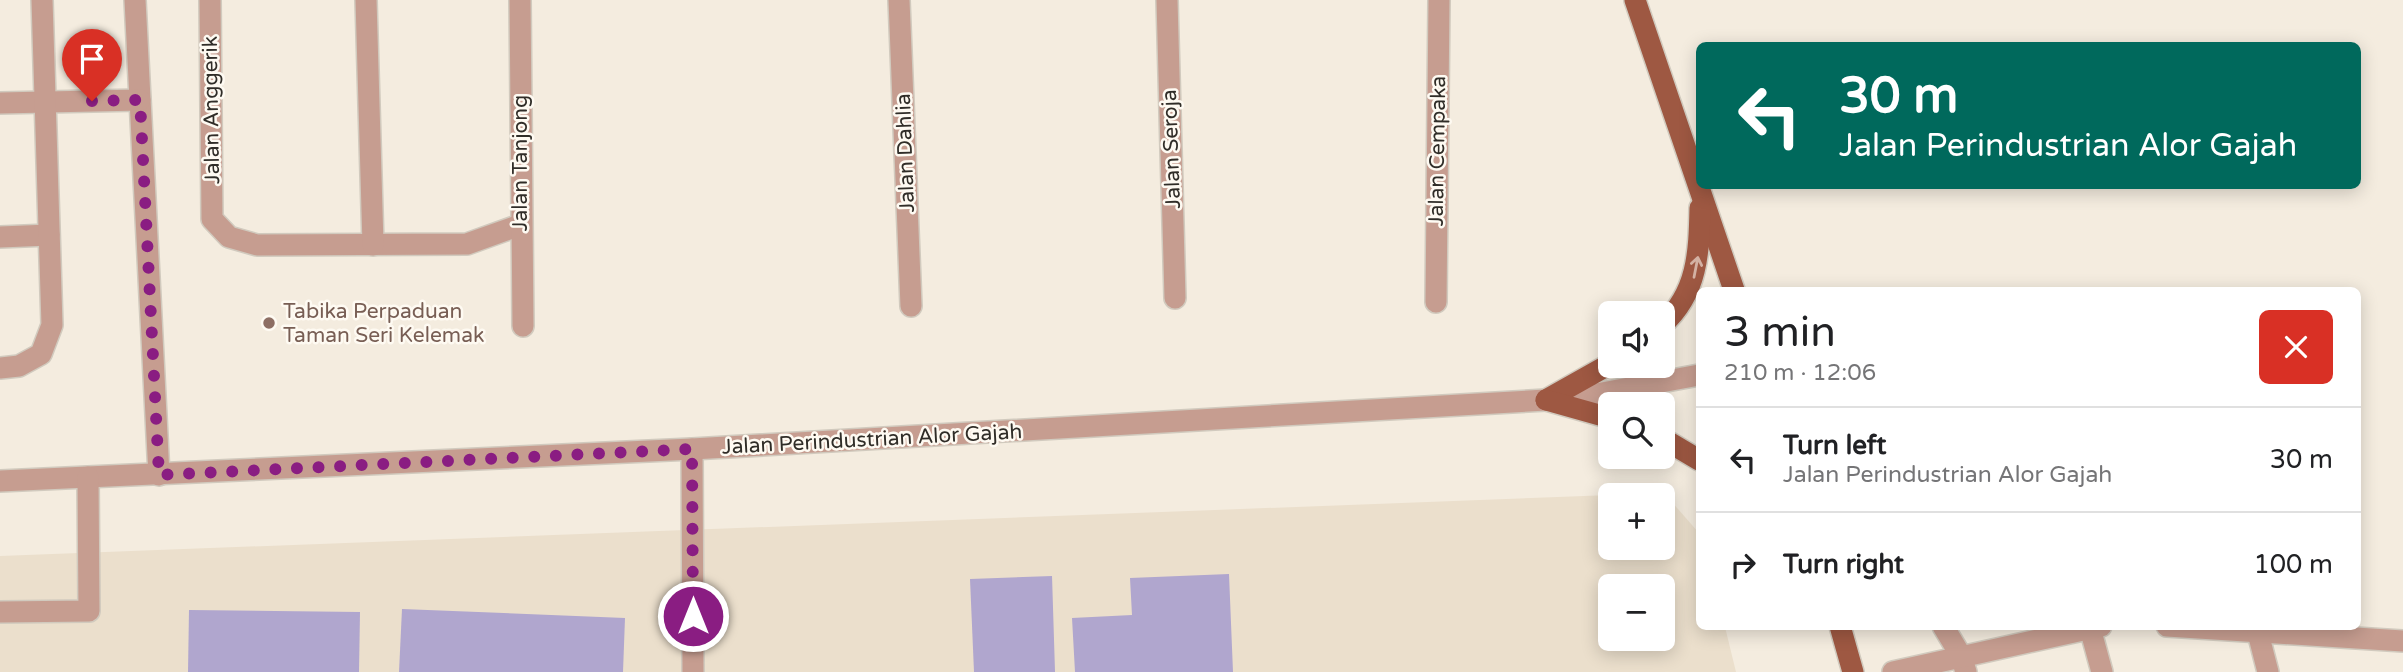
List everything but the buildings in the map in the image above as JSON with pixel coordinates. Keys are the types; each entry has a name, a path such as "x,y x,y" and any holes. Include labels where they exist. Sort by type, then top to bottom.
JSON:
{"main road":[{"path":"1635,0 1696,176"},
{"path":"1701,190 1733,287"},
{"path":"1675,311 1695,276 1700,245 1701,190"},
{"path":"1546,400 1598,371"},
{"path":"1546,400 1598,415"},
{"path":"1675,446 1696,458"},
{"path":"1840,630 1853,672"}],"street":[{"path":"0,368 19,366 41,354 52,325 42,0"},
{"path":"135,0 159,475"},
{"name":"Jalan Anggerik","path":"209,0 212,219 229,237 257,244 373,245"},
{"path":"366,0 373,245 467,244 520,225"},
{"name":"Jalan Tanjong","path":"520,0 523,327"},
{"name":"Jalan Dahlia","path":"899,0 911,306"},
{"name":"Jalan Seroja","path":"1167,0 1175,298"},
{"name":"Jalan Cempaka","path":"1436,302 1439,0"},
{"path":"0,103 140,100"},
{"path":"0,237 49,236"},
{"name":"Jalan Perindustrian Alor Gajah","path":"0,481 692,449 1546,400 1591,395 1696,376"},
{"path":"692,449 693,672"},
{"path":"0,612 89,611 88,477"},
{"path":"1946,630 1963,664"},
{"path":"1893,672 1963,664 2084,630"},
{"path":"2095,630 2102,672"},
{"path":"2219,630 2403,641"},
{"path":"2258,633 2268,672"}],"shaded area":[{"path":"1598,495 1598,560 1675,560 1675,506 1696,530 1696,630 1726,630 1736,672 0,672 0,556"}],"place":[{"name":"Tabika Perpaduan Taman Seri Kelemak","path":"269,323"}],"route":[{"path":"92,101 140,100 159,475 692,449 693,616"}]}
